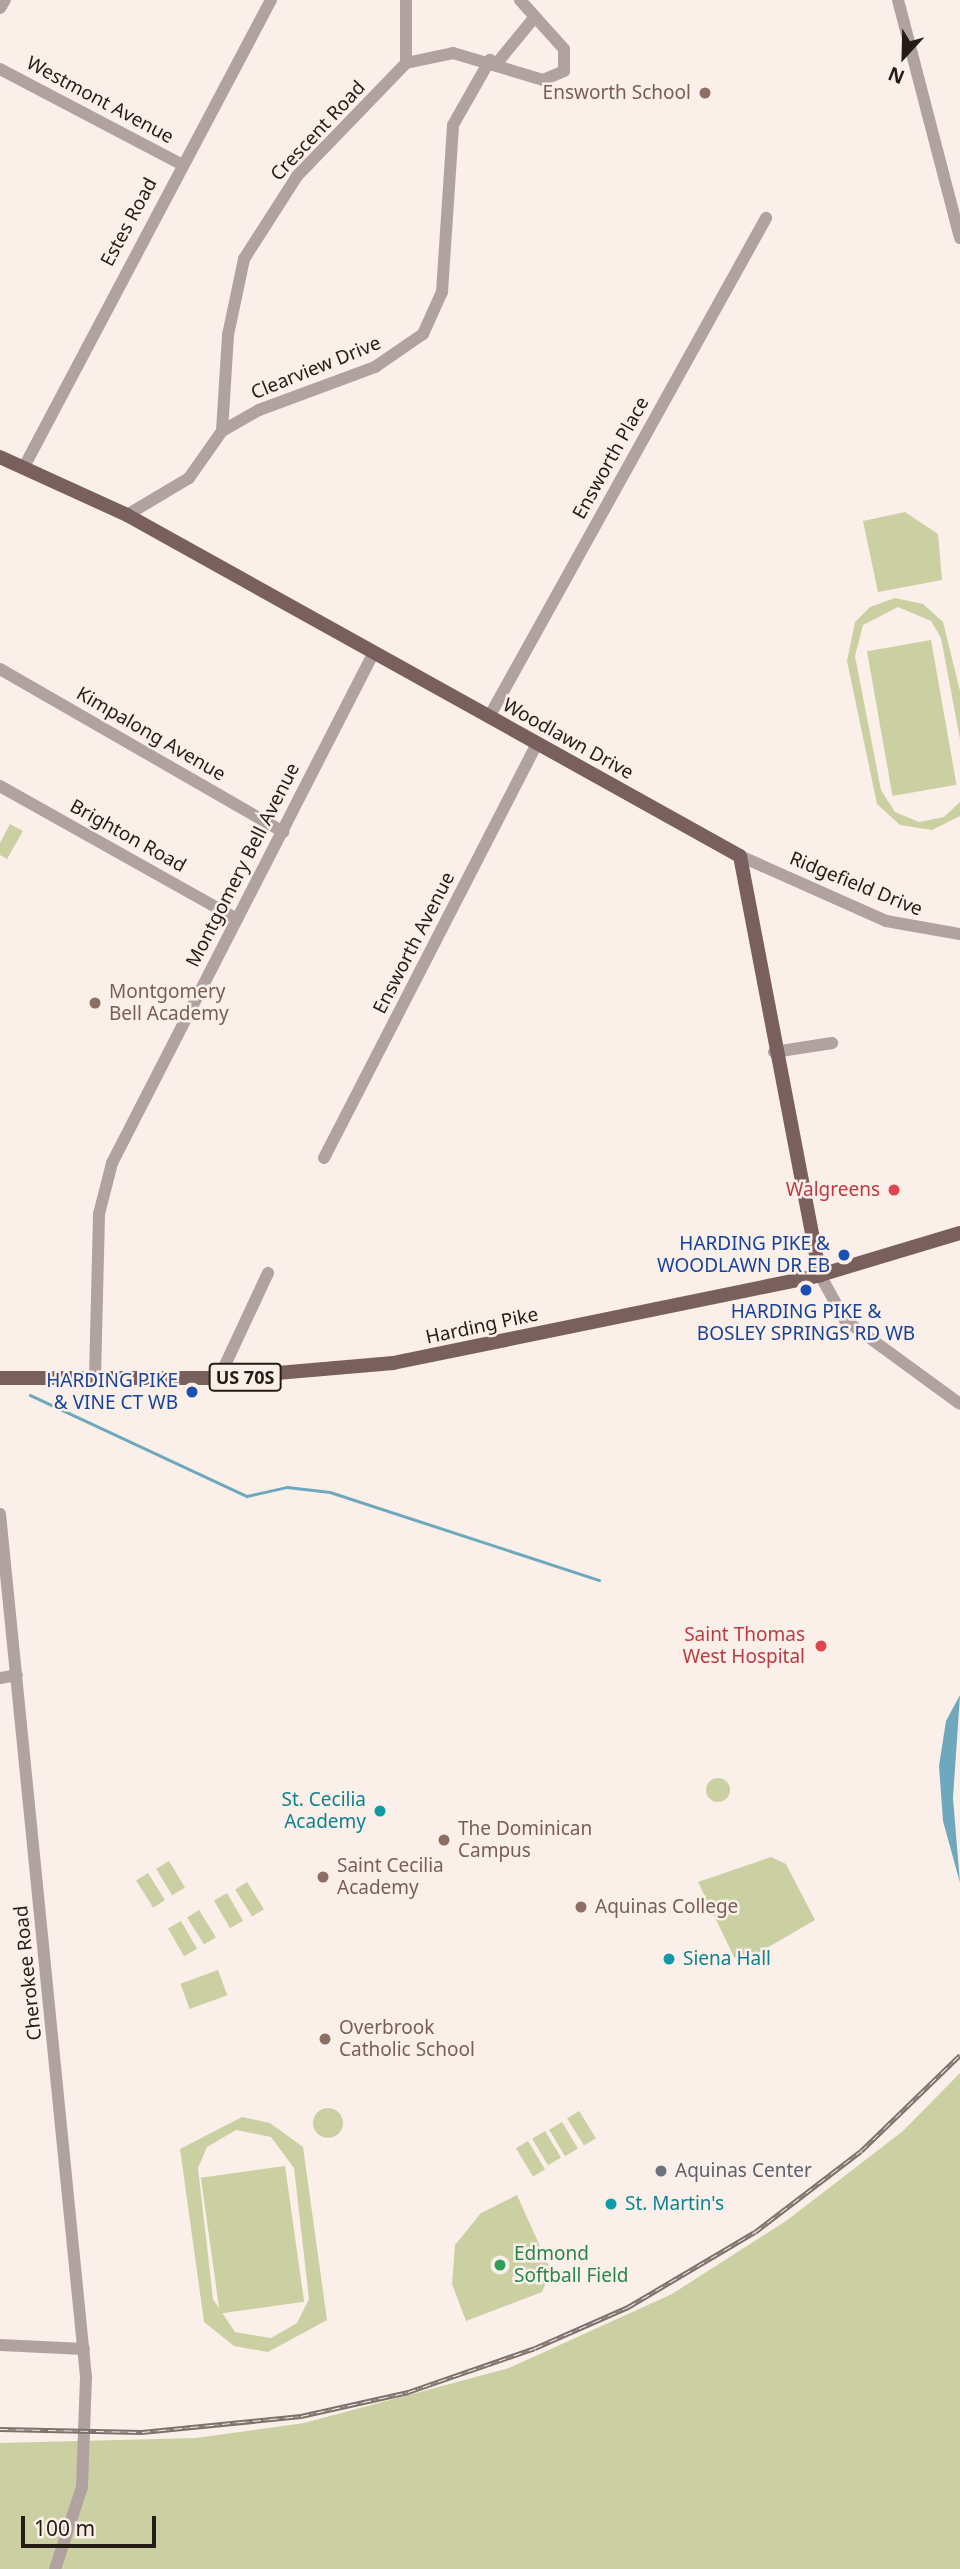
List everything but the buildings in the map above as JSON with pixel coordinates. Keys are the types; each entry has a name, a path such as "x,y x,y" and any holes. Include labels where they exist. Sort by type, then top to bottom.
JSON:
{"main road":[{"name":"Woodlawn Drive","path":"0,457 25,465 127,515 740,856"},
{"path":"740,856 774,1052 820,1275"},
{"name":"Harding Pike","path":"0,1378 219,1378 393,1363 820,1275 960,1233"}],"street":[{"path":"0,8 5,0"},
{"name":"Estes Road","path":"25,465 271,0"},
{"path":"406,0 406,63 453,54 494,62 543,80 564,72 564,49 520,0"},
{"path":"898,0 960,238"},
{"name":"Clearview Drive","path":"127,515 188,478 222,431 258,410 375,367 423,334 442,292 453,125 494,62 534,18"},
{"name":"Crescent Road","path":"222,431 228,335 244,259 297,176 406,63"},
{"name":"Westmont Avenue","path":"0,69 183,165"},
{"name":"Ensworth Place","path":"489,717 766,218"},
{"name":"Montgomery Bell Avenue","path":"95,1378 102,1192 237,919 373,654"},
{"name":"Kimpalong Avenue","path":"0,669 283,832"},
{"name":"Ensworth Avenue","path":"324,1158 537,744"},
{"name":"Brighton Road","path":"0,786 237,919"},
{"name":"Ridgefield Drive","path":"740,856 886,921 960,934"},
{"path":"774,1052 832,1043"},
{"path":"219,1378 268,1273"},
{"path":"820,1275 845,1320 960,1404"},
{"name":"Cherokee Road","path":"0,1514 84,2349 86,2428 77,2512 55,2569"},
{"path":"0,1678 17,1675"},
{"path":"0,2344 84,2349"}],"green space":[{"path":"905,512 938,534 942,580 878,592 863,521"},
{"path":"895,598 923,604 943,622 960,691 960,739 941,638 931,621 898,607 863,625 855,656 881,790 895,812 919,822 944,817 960,802 960,816 932,830 900,825 877,804 847,661 855,622 870,607"},
{"path":"931,640 957,785 893,796 867,651"},
{"path":"10,824 23,831 7,859 0,855 0,843"},
{"path":"718,1778 727,1781 730,1790 727,1799 718,1802 709,1799 706,1790 709,1781"},
{"path":"771,1857 786,1864 815,1920 748,1959 734,1957 698,1882"},
{"path":"169,1861 185,1888 172,1895 156,1869"},
{"path":"148,1873 165,1900 153,1908 136,1880"},
{"path":"247,1882 264,1909 252,1917 235,1889"},
{"path":"227,1893 243,1921 230,1928 214,1900"},
{"path":"199,1910 216,1937 204,1945 187,1917"},
{"path":"181,1921 197,1949 184,1956 168,1929"},
{"path":"218,1970 227,1995 190,2009 180,1984"},
{"path":"960,2073 960,2569 0,2569 0,2443 196,2438 304,2423 509,2368 672,2294 786,2221 903,2131"},
{"path":"328,2108 334,2109 342,2117 342,2129 334,2137 328,2138 322,2137 314,2129 313,2123 314,2117 322,2109"},
{"path":"579,2111 596,2138 584,2146 567,2118"},
{"path":"242,2117 270,2123 303,2147 327,2320 268,2352 234,2346 204,2322 180,2149","holes":["236,2130 271,2137 294,2168 309,2299 297,2323 271,2338 235,2332 213,2299 198,2168 207,2147"]},
{"path":"562,2122 578,2149 565,2156 549,2130"},
{"path":"545,2131 561,2158 548,2165 532,2139"},
{"path":"528,2141 545,2169 533,2176 516,2148"},
{"path":"285,2166 304,2302 220,2313 201,2178"},
{"name":"Edmond Softball Field","path":"517,2195 551,2271 542,2292 466,2321 452,2284 455,2245 481,2213"}],"water":[{"path":"960,1695 953,1798 960,1883 943,1821 939,1766 946,1721"}],"waterway":[{"path":"30,1395 247,1496 287,1487 330,1492 599,1580"}],"railway":[{"path":"0,2429 142,2432 301,2416 408,2392 535,2348 628,2307 755,2232 861,2151 960,2055"}],"place":[{"name":"Ensworth School","path":"705,93"},
{"name":"Montgomery Bell Academy","path":"95,1003"},
{"name":"Walgreens","path":"894,1190"},
{"name":"HARDING PIKE & WOODLAWN DR EB","path":"844,1255"},
{"name":"HARDING PIKE & BOSLEY SPRINGS RD WB","path":"806,1290"},
{"name":"HARDING PIKE & VINE CT WB","path":"192,1392"},
{"name":"Saint Thomas West Hospital","path":"821,1646"},
{"name":"St. Cecilia Academy","path":"380,1811"},
{"name":"The Dominican Campus","path":"444,1840"},
{"name":"Saint Cecilia Academy","path":"323,1877"},
{"name":"Aquinas College","path":"581,1907"},
{"name":"Siena Hall","path":"669,1959"},
{"name":"Overbrook Catholic School","path":"325,2039"},
{"name":"Aquinas Center","path":"661,2171"},
{"name":"St. Martin's","path":"611,2204"},
{"name":"Edmond Softball Field","path":"500,2265"}]}
